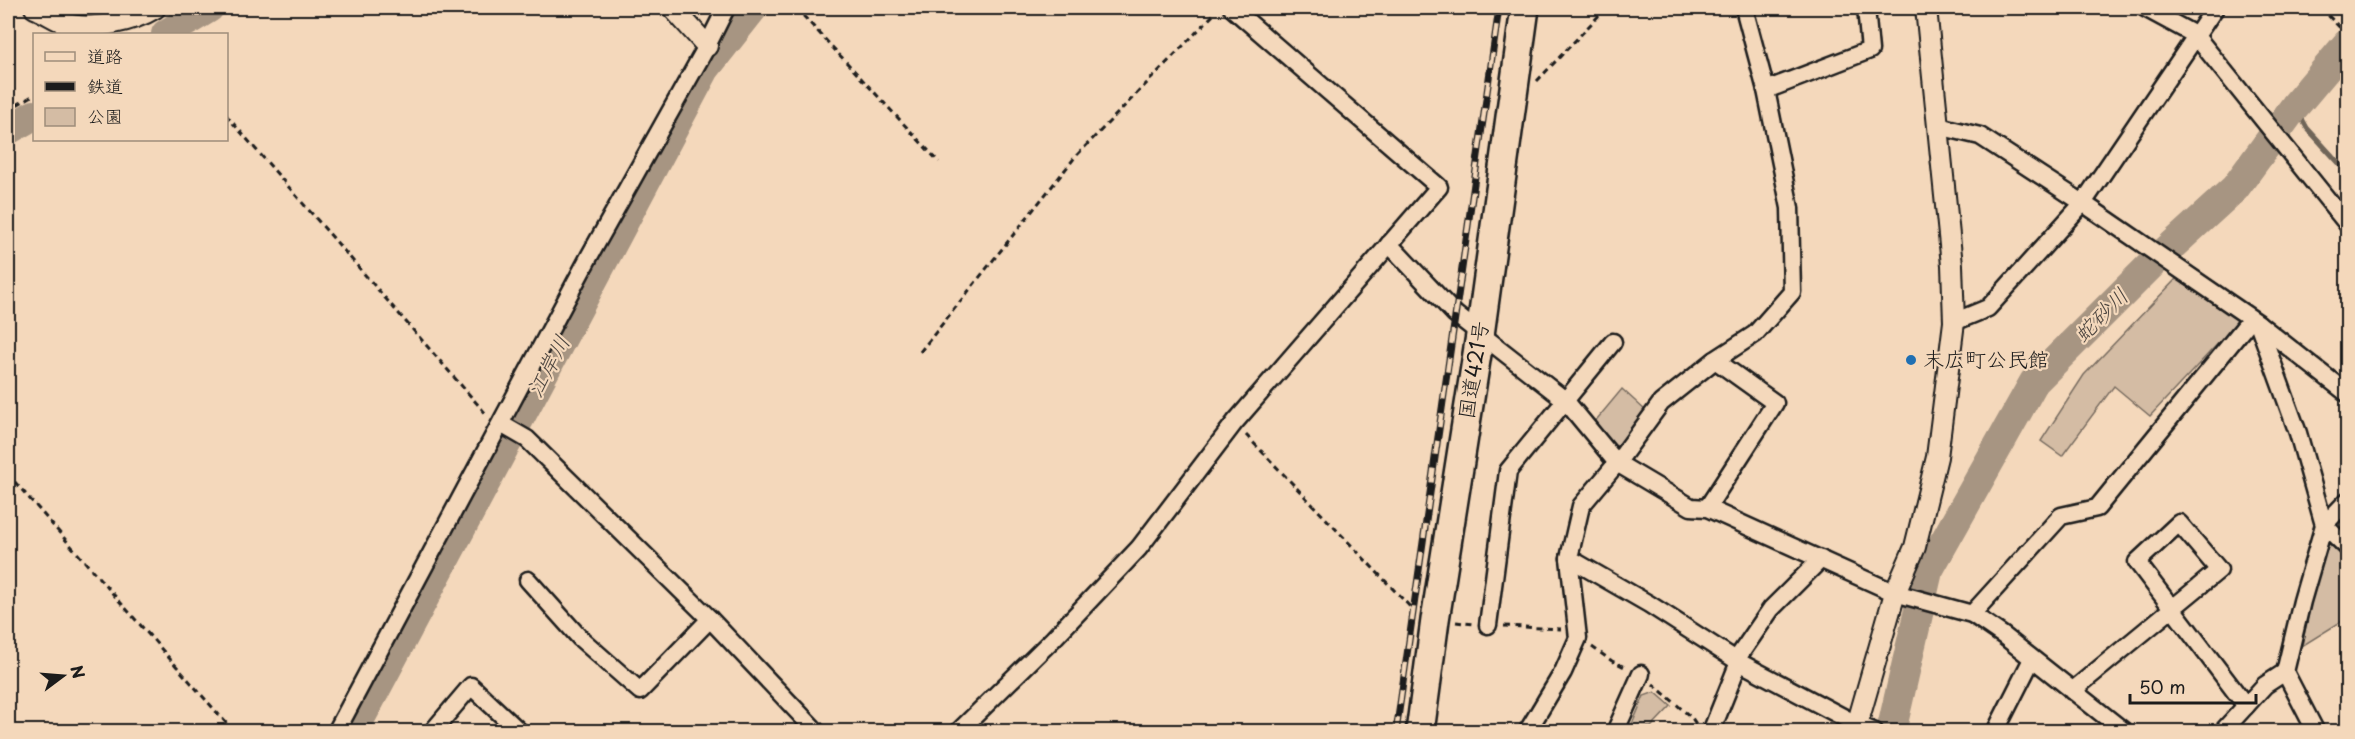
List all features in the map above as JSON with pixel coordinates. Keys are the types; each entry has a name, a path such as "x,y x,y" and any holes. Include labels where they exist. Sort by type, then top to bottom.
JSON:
{"highway":[{"name":"国道421号","path":"1426,729 1525,8"}],"street":[{"path":"35,8 67,24 107,26 143,15 155,8"},
{"path":"673,8 707,46"},
{"path":"336,732 510,429 590,255 726,8"},
{"path":"958,732 1053,639 1139,548 1235,422 1439,187 1233,8"},
{"path":"1527,732 1563,672 1578,638 1569,558 1581,506 1617,463 1661,403 1715,360 1755,334 1792,292 1790,208 1766,90 1744,8"},
{"path":"1766,90 1870,50 1866,8"},
{"path":"1569,558 1649,604 1738,661 1862,729 1896,593 1915,547 1937,457 1954,322 1952,265 1926,8"},
{"path":"2145,8 2195,35 2348,225"},
{"path":"1954,322 1988,308 2083,203 2215,8"},
{"path":"1938,126 1980,136 2083,203 2255,321 2348,394"},
{"path":"1389,244 1455,314 1565,400 1617,463 1691,507 1707,508 1896,593 1972,614 2004,636 2125,732"},
{"path":"2255,321 2298,433 2324,525 2348,548"},
{"path":"1972,614 2061,516 2097,508 2255,321"},
{"path":"1488,625 1508,471 1613,342"},
{"path":"1707,508 1775,403 1715,360"},
{"path":"510,429 527,439 710,619 818,732"},
{"path":"2316,732 2285,672 2324,525 2348,500"},
{"path":"2072,691 2173,608 2219,570 2179,523 2137,562 2173,608 2246,706"},
{"path":"1711,732 1738,661 1771,609 1821,559"},
{"path":"528,580 580,638 640,691 710,619"},
{"path":"1995,732 2032,659"},
{"path":"2222,732 2265,685 2285,672"},
{"path":"1616,732 1641,674"},
{"path":"432,732 471,686 519,732"}],"path":[{"path":"796,8 939,162"},
{"path":"920,352 1076,156 1220,8"},
{"path":"1534,84 1606,8"},
{"path":"2321,8 2348,36"},
{"path":"8,110 33,96"},
{"path":"228,117 490,418 510,429"},
{"path":"1235,422 1412,611"},
{"path":"8,474 234,732"}],"green space":[{"path":"2176,279 2240,320 2150,416 2114,386 2062,456 2041,441 2084,375"},
{"path":"1622,389 1646,411 1621,446 1608,445 1592,425"},
{"path":"2327,542 2347,561 2347,618 2302,646 2321,551"},
{"path":"1655,692 1671,706 1651,727 1630,729 1644,696"}],"waterway":[{"path":"168,33 209,8"},
{"name":"江岸川","path":"353,732 705,69 753,8"},
{"name":"蛇砂川","path":"1891,732 1928,571 2034,382 2154,262 2235,188 2295,106 2348,43"},
{"path":"2295,106 2307,128 2348,173"},
{"path":"8,130 33,116"}],"railway":[{"path":"1396,732 1499,8"}],"place":[{"name":"末広町公民館","path":"1911,360"}]}
